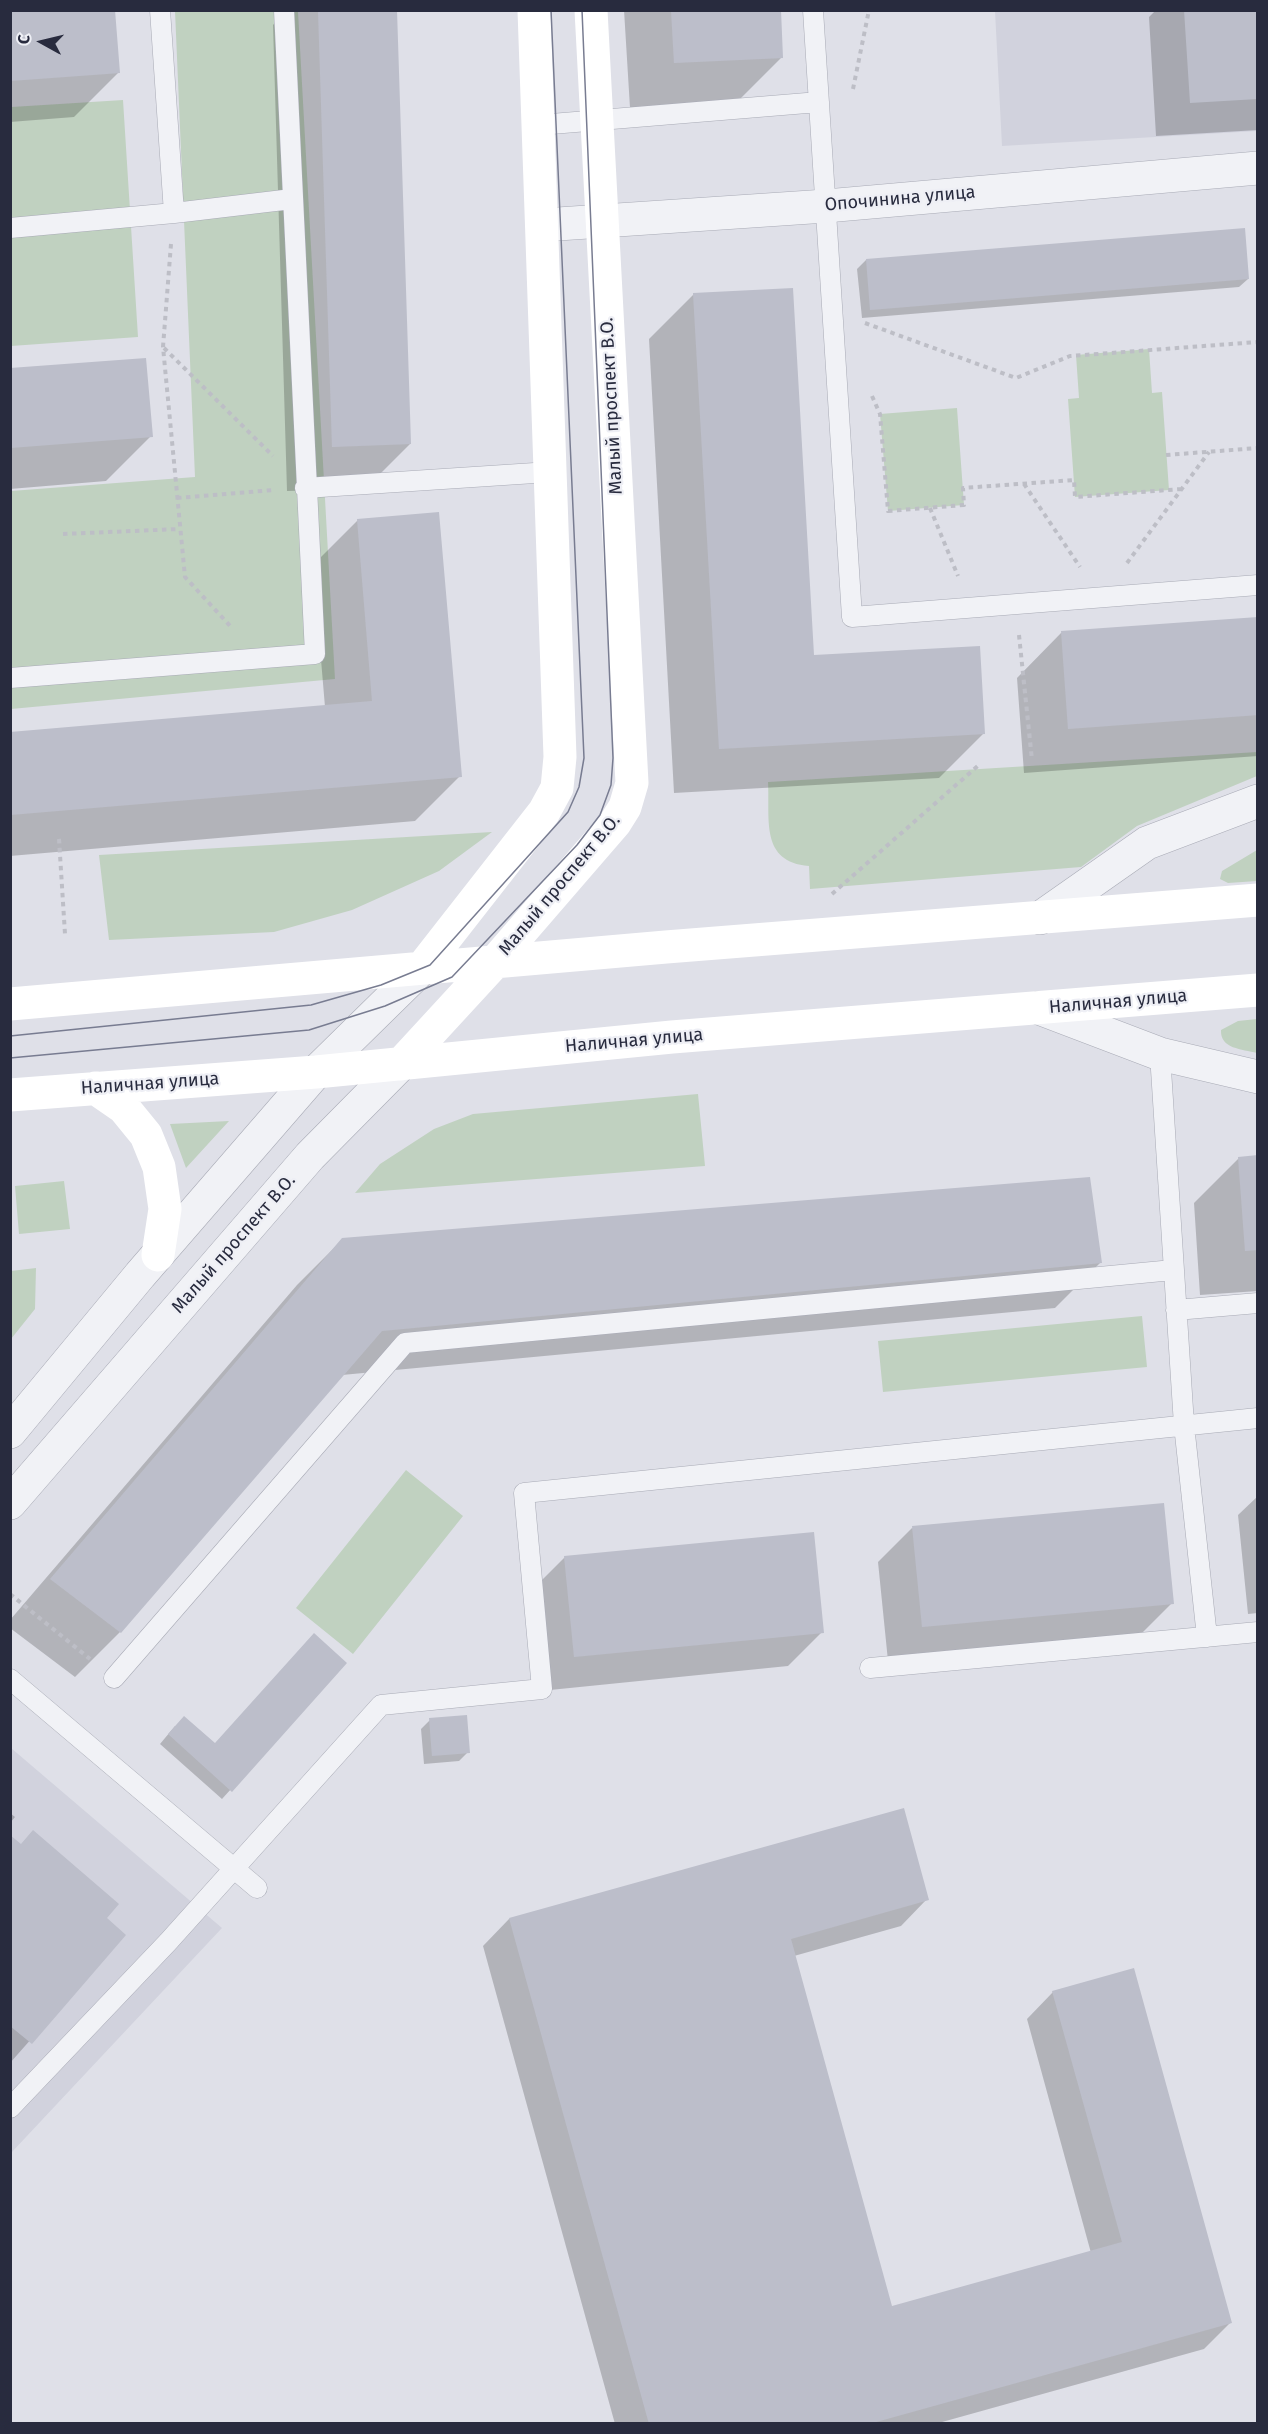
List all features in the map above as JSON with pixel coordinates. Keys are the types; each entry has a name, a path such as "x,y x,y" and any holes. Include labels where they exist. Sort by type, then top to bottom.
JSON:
{"main road":[{"path":"422,968 544,812 557,788 560,757 534,10"},
{"name":"Малый проспект В.О.","path":"401,1064 494,963 615,823 625,807 632,783 591,10"},
{"path":"10,1004 1257,900"},
{"name":"Наличная улица","path":"10,1095 316,1072 682,1036 1257,990"},
{"path":"95,1088 124,1108 146,1135 159,1167 165,1209 158,1255"}],"street":[{"name":"Опочинина улица","path":"543,225 826,206 1257,168"},
{"path":"1040,918 1147,843 1257,801"},
{"path":"10,1432 158,1255 316,1072 422,968"},
{"path":"1039,1008 1160,1054 1257,1077"},
{"name":"Малый проспект В.О.","path":"10,1503 310,1156 401,1064"}],"lane":[{"path":"160,10 174,213"},
{"path":"10,678 315,654 305,488 284,10"},
{"path":"813,10 852,617 1257,585"},
{"path":"539,125 819,102"},
{"path":"1257,168 1257,176"},
{"path":"10,228 174,213 292,199"},
{"path":"305,488 550,472"},
{"path":"1160,1054 1184,1425 1207,1636"},
{"path":"114,1678 405,1343 1173,1270"},
{"path":"1176,1310 1257,1303"},
{"path":"10,2108 235,1868 381,1705 542,1689 524,1493 1257,1418"},
{"path":"870,1668 1257,1632"},
{"path":"10,1679 257,1888"}],"path":[{"path":"174,213 163,347 185,577 261,658"},
{"path":"861,322 1016,378 1070,356 1257,342"},
{"path":"163,347 305,488"},
{"path":"1166,455 1257,448"},
{"path":"1023,483 1101,597 1209,452"},
{"path":"888,511 964,505 963,488 1023,483 1074,480 1075,497 1181,489"},
{"path":"177,498 305,488"},
{"path":"930,508 971,608"},
{"path":"63,534 180,529"},
{"path":"1015,604 1032,760"},
{"path":"824,901 980,764"},
{"path":"59,839 65,934"},
{"path":"10,1594 114,1678"}],"shaded area":[{"path":"995,11 1257,11 1257,131 1002,146"},
{"path":"11,1748 222,1928 11,2153"}],"green space":[{"path":"175,11 298,11 335,679 11,709 11,491 195,477"},
{"path":"123,100 138,337 11,346 11,107"},
{"path":"1149,349 1152,393 1162,392 1169,490 1075,497 1068,399 1079,398 1076,355"},
{"path":"957,408 964,505 888,511 880,414"},
{"path":"1257,752 1257,776 1137,826 1081,867 810,889 809,866 793,863 782,857 771,837 768,782"},
{"path":"492,832 439,871 352,910 274,932 109,940 99,855"},
{"path":"1257,850 1257,881 1228,883 1220,879 1222,871"},
{"path":"1257,1019 1257,1053 1233,1047 1224,1041 1221,1030 1238,1021"},
{"path":"698,1094 705,1166 355,1193 380,1164 434,1129 473,1114"},
{"path":"229,1121 186,1168 170,1124"},
{"path":"64,1181 70,1229 19,1234 15,1186"},
{"path":"36,1268 35,1309 11,1339 11,1271"},
{"path":"1142,1316 1147,1367 883,1392 878,1341"},
{"path":"406,1470 463,1516 353,1654 296,1608"}],"building":[{"path":"10,10 115,10 120,73 10,81"},
{"path":"318,10 397,10 411,444 332,447"},
{"path":"671,10 781,10 783,58 674,63"},
{"path":"1184,10 1258,10 1258,99 1190,103"},
{"path":"1245,228 1249,279 870,310 866,259"},
{"path":"793,288 814,655 980,646 985,734 719,749 693,293"},
{"path":"146,358 153,437 10,448 10,368"},
{"path":"439,512 462,777 10,815 10,732 372,701 357,519"},
{"path":"1258,617 1258,715 1068,729 1061,631"},
{"path":"1258,1155 1258,1250 1245,1251 1238,1157"},
{"path":"1090,1177 1102,1263 382,1331 121,1633 50,1579 342,1238"},
{"path":"1164,1503 1174,1604 922,1627 912,1526"},
{"path":"814,1532 824,1633 574,1657 564,1556"},
{"path":"314,1633 347,1663 232,1792 168,1734 184,1716 215,1743"},
{"path":"467,1715 470,1753 432,1756 429,1718"},
{"path":"904,1808 929,1900 791,1939 892,2306 1122,2242 1052,1991 1134,1968 1232,2323 869,2424 649,2424 509,1918"},
{"path":"33,1830 119,1904 107,1918 126,1935 32,2044 10,2026 10,1835 21,1844"}],"tram line":[{"path":"10,1036 311,1005 381,985 430,965 568,812 579,787 584,758 551,10"},
{"path":"10,1058 309,1030 385,1006 452,977 577,845 600,815 611,785 613,758 582,10"}]}
